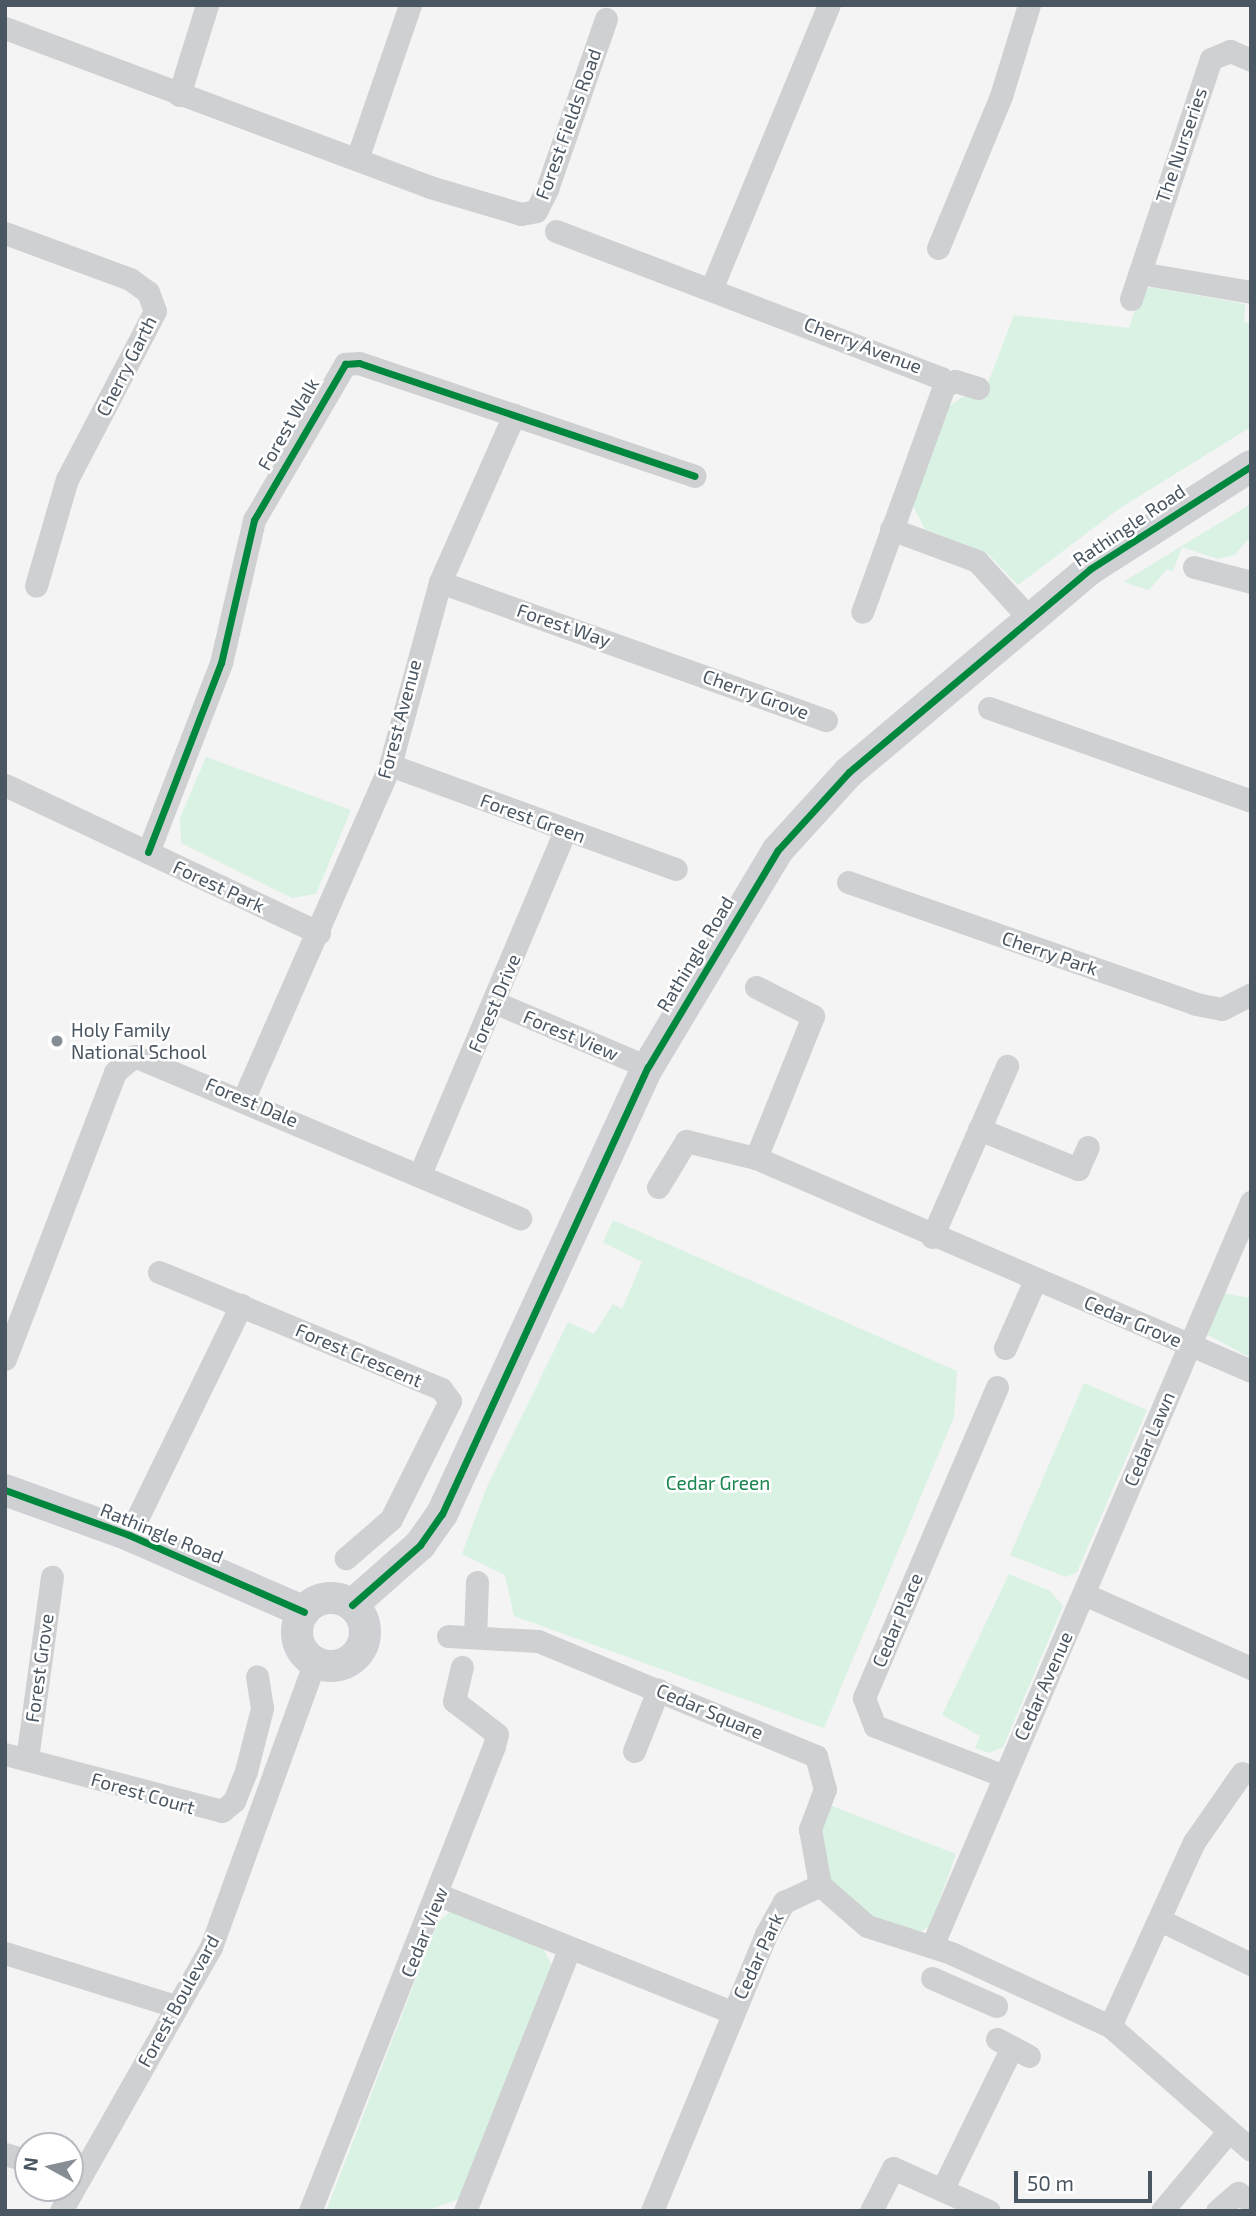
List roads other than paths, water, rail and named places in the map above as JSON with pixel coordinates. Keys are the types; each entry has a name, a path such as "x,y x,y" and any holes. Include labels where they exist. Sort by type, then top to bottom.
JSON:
{"street":[{"path":"179,95 206,5"},
{"path":"358,159 410,5"},
{"path":"712,287 829,5"},
{"path":"938,248 1002,96 1029,5"},
{"name":"Forest Fields Road","path":"5,28 179,95 512,212 537,211 606,19"},
{"name":"The Nurseries","path":"1131,299 1211,59 1230,51 1251,60"},
{"name":"Cherry Avenue","path":"556,231 712,287 934,373 944,386 862,612"},
{"name":"Cherry Garth","path":"5,233 140,284 155,311 67,479 36,586"},
{"path":"1140,273 1251,292"},
{"name":"Forest Walk","path":"148,852 221,663 254,520 335,373 359,363 694,476"},
{"path":"944,386 955,381 978,388"},
{"name":"Forest Avenue","path":"244,1098 320,933 390,765 440,582 514,415"},
{"name":"Rathingle Road","path":"352,1605 420,1545 442,1514 648,1067 739,910 806,816 1030,619 1152,524 1250,469"},
{"path":"891,529 977,561 1030,619"},
{"path":"1194,567 1250,578"},
{"name":"Forest Way","path":"440,582 687,668"},
{"name":"Cherry Grove","path":"687,668 826,720"},
{"path":"989,708 1251,801"},
{"name":"Forest Green","path":"390,765 676,869"},
{"name":"Forest Park","path":"5,785 320,933"},
{"name":"Forest Drive","path":"420,1174 565,830"},
{"name":"Cherry Park","path":"848,882 1196,1003 1222,1009 1251,994"},
{"path":"756,987 813,1016 756,1158"},
{"name":"Forest View","path":"494,1002 648,1067"},
{"name":"Forest Dale","path":"5,1359 122,1061 145,1058 520,1218"},
{"path":"932,1237 1007,1066"},
{"path":"979,1129 1078,1169 1088,1147"},
{"name":"Cedar Grove","path":"658,1187 686,1141 756,1158 932,1237 1190,1345 1247,1192"},
{"name":"Forest Crescent","path":"159,1272 441,1390 450,1401 391,1519 345,1558"},
{"path":"1005,1349 1035,1280"},
{"path":"129,1535 242,1305"},
{"path":"1190,1345 1251,1371"},
{"name":"Cedar Lawn","path":"1084,1594 1190,1345"},
{"name":"Cedar Place","path":"997,1387 864,1698 875,1726 1004,1776"},
{"name":"Rathingle Road","path":"5,1490 129,1535 304,1612"},
{"name":"Forest Grove","path":"16,1756 52,1577"},
{"path":"475,1637 477,1582"},
{"path":"1084,1594 1251,1668"},
{"name":"Cedar Avenue","path":"932,1946 1084,1594"},
{"path":"332,1598 352,1605 364,1624 356,1655 337,1666 315,1662 297,1634 304,1612 332,1598"},
{"name":"Cedar Square","path":"448,1636 538,1641 816,1756 825,1790 810,1829 820,1885"},
{"name":"Forest Boulevard","path":"84,2159 211,1947 315,1662"},
{"name":"Cedar View","path":"310,2211 439,1895 497,1734 454,1701 462,1667"},
{"name":"Forest Court","path":"16,1756 222,1811 234,1801 246,1771 262,1708 257,1676"},
{"path":"634,1751 658,1690"},
{"path":"1110,2026 1163,1921 1194,1842 1242,1773"},
{"path":"820,1885 867,1926 932,1946 974,1963 1110,2026 1251,2150"},
{"name":"Cedar Park","path":"652,2211 732,2012 784,1902 820,1885"},
{"path":"439,1895 732,2012"},
{"path":"1163,1921 1251,1964"},
{"path":"465,2211 569,1949"},
{"path":"5,1953 175,2006"},
{"path":"964,1992 974,1963"},
{"path":"932,1978 996,2006"},
{"path":"943,2188 1012,2048"},
{"path":"1161,2211 1228,2132"},
{"path":"871,2211 893,2168 943,2188 989,2211"},
{"path":"1217,2211 1238,2193 1251,2201"}],"place":[{"name":"Holy Family National School","path":"57,1041"}],"park label":[{"name":"Cedar Green","path":"718,1483"}]}
